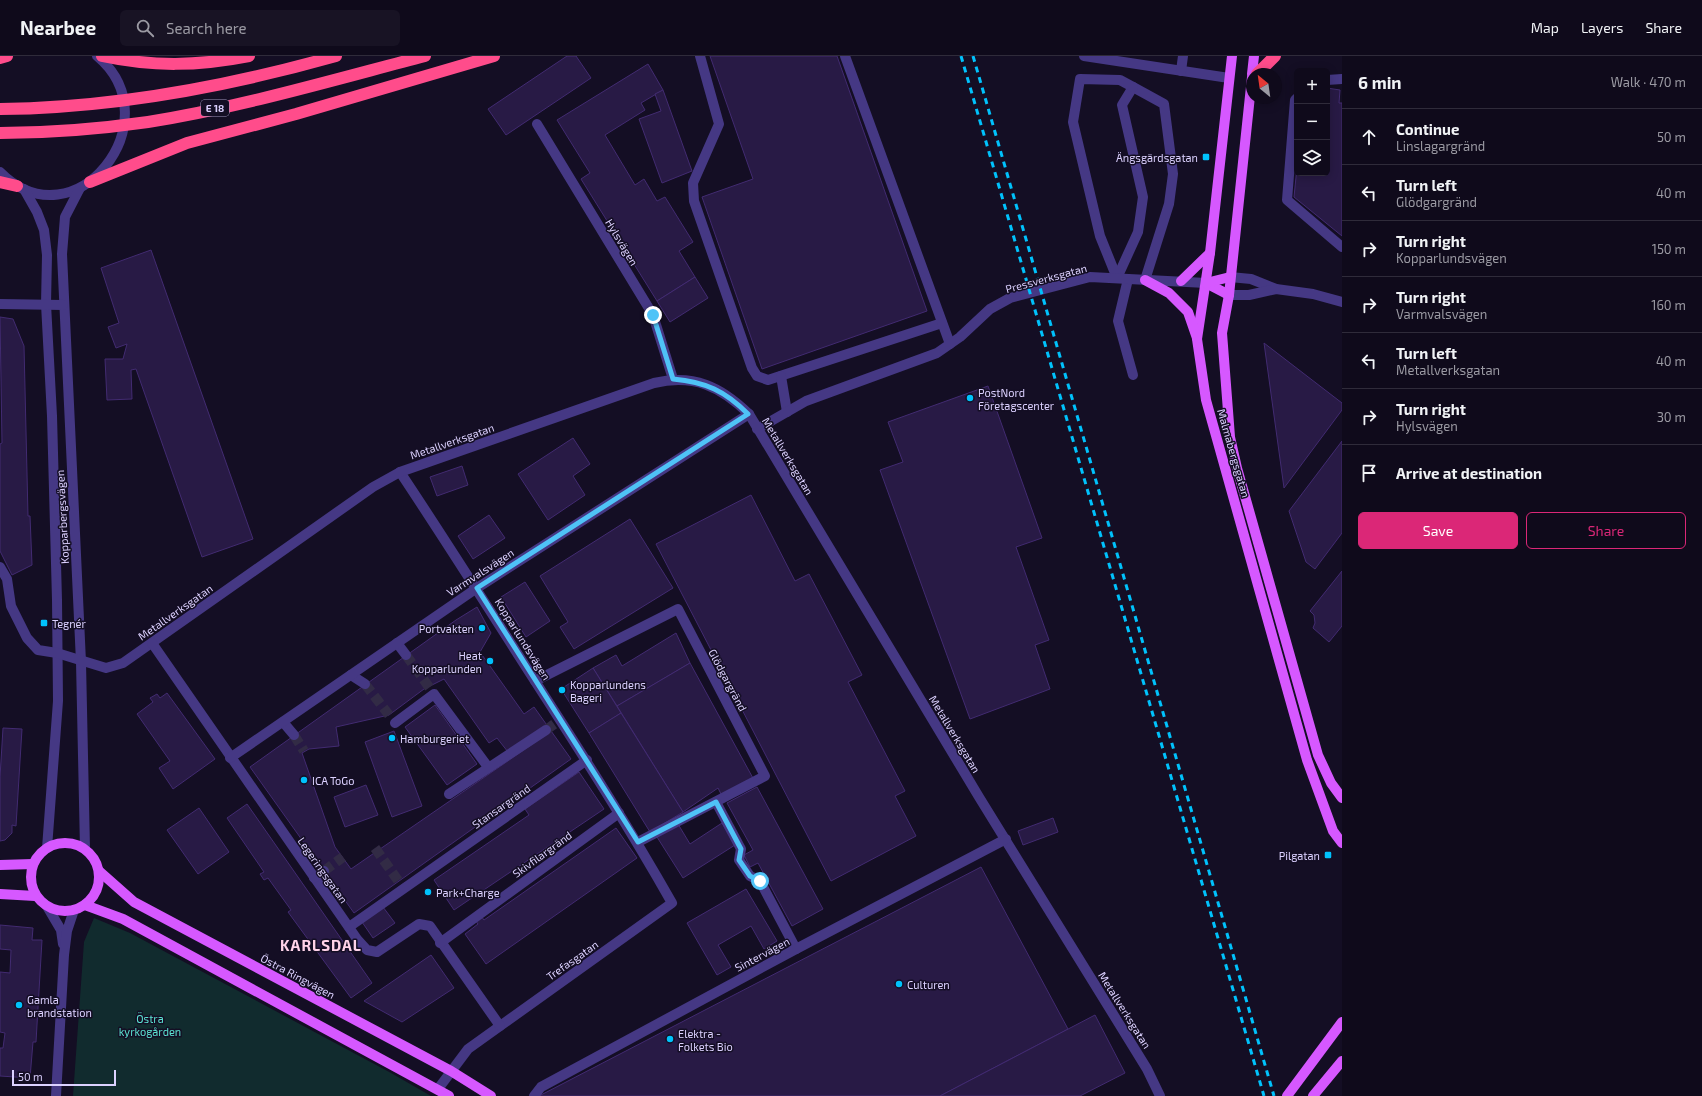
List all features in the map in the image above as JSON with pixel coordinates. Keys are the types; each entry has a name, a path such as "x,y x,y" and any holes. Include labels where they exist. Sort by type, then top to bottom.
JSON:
{"highway":[{"path":"0,58 7,56"},
{"path":"102,56 130,61 172,65 249,56"},
{"name":"E 18","path":"0,109 37,109 94,104 180,93 254,78 336,56"},
{"name":"E 18","path":"0,133 49,133 147,122 242,103 424,56"},
{"name":"E 18","path":"85,185 187,143 296,114 494,56"},
{"path":"1263,68 1275,56"},
{"name":"E 18","path":"0,182 20,187"}],"main road":[{"name":"Malmabergsgatan","path":"1232,56 1210,253 1197,339 1206,400 1305,752 1333,831 1342,843"},
{"path":"1253,68 1254,56"},
{"name":"Malmabergsgatan","path":"1249,104 1229,295 1222,333 1230,437 1318,755 1331,783 1342,798"},
{"path":"1181,282 1210,253"},
{"path":"1206,283 1230,277"},
{"path":"1145,280 1169,293 1188,312 1197,339"},
{"path":"1206,283 1229,295"},
{"path":"64,843 75,844 85,849 94,859 99,871 99,884 94,896 85,905 74,910 64,912 48,908 35,896 31,883 33,864 38,855 47,848 64,843"},
{"path":"0,865 33,864"},
{"name":"Östra Ringvägen","path":"99,871 134,902 451,1071 491,1096"},
{"path":"0,894 35,896"},
{"path":"85,905 123,919 449,1096"},
{"path":"1287,1096 1342,1022"},
{"path":"1313,1096 1342,1061"}],"street":[{"path":"0,63 7,56"},
{"name":"E 18","path":"0,172 20,187 46,194 60,193 85,185 108,165 120,144 124,120 121,92 111,70 98,56"},
{"path":"700,56 719,124 693,183 694,202 752,368 757,376 768,380 942,323"},
{"path":"845,56 950,344"},
{"path":"1084,56 1229,78"},
{"path":"1181,71 1183,56"},
{"path":"1117,278 1100,236 1073,122 1080,79 1120,80 1164,104 1173,174 1170,204 1145,280"},
{"path":"1330,80 1342,80"},
{"path":"1117,278 1138,232 1143,197 1122,105 1133,87"},
{"path":"1295,104 1287,200 1342,246"},
{"name":"Hylsvägen","path":"537,124 653,315 673,379"},
{"name":"Kopparbergsvägen","path":"85,185 65,217 62,241 81,662 85,849"},
{"name":"Kopparbergsvägen","path":"20,187 37,212 44,230 47,255 46,304 52,416 58,653 58,701 47,848"},
{"name":"Pressverksgatan","path":"757,429 806,401 938,353 990,309 1010,298 1090,277 1206,283"},
{"path":"1230,277 1251,279 1276,289 1314,294 1342,302"},
{"path":"1128,279 1118,321 1133,375"},
{"path":"1229,295 1249,295 1276,289"},
{"path":"0,304 64,305"},
{"path":"781,376 787,412"},
{"name":"Metallverksgatan","path":"0,568 6,580 11,606 27,638 38,650 58,653 81,662 106,668 123,663 373,487 400,472 654,383 673,379 693,380 719,390 736,401 748,414 975,790 1147,1069 1160,1096"},
{"name":"Varmvalsvägen","path":"230,758 477,588 748,414"},
{"name":"Kopparlundsvägen","path":"400,472 477,588 638,842"},
{"name":"Glödgargränd","path":"535,681 678,609 765,776 638,842"},
{"name":"Legeringsgatan","path":"152,643 314,878 367,950 377,952 419,924 430,926 440,943 500,1026"},
{"path":"397,643 406,655"},
{"path":"351,675 365,684"},
{"path":"395,723 434,694 488,767"},
{"path":"282,722 294,736"},
{"path":"449,794 546,730"},
{"name":"Stansargränd","path":"349,927 587,760"},
{"path":"716,802 741,849 739,860 750,876 760,881 796,949"},
{"name":"Skivfilargränd","path":"440,943 619,813"},
{"name":"Sintervägen","path":"534,1096 541,1087 796,949 1006,840"},
{"name":"Trefasgatan","path":"438,1089 468,1049 672,903 638,842"},
{"path":"314,878 324,871"},
{"path":"48,908 61,930 64,956"},
{"path":"56,1096 64,956 68,931 74,910"}],"green space":[{"name":"Östra kyrkogården","path":"94,918 130,933 431,1096 73,1096 84,942"}],"building":[{"path":"567,56 576,56 591,78 506,135 488,109"},
{"path":"710,56 837,56 927,311 762,369 702,197 753,179"},
{"path":"648,64 663,90 641,103 645,110 605,135 635,185 644,179 657,201 665,197 693,242 679,251 695,277 657,301 581,179 590,173 557,120"},
{"path":"1330,88 1340,90 1339,103 1342,103 1342,236 1294,197 1296,176 1330,176"},
{"path":"663,90 692,171 662,183 639,119 661,111 655,94"},
{"path":"151,250 253,539 202,557 136,369 131,370 132,399 107,400 105,359 123,359 127,344 116,348 108,327 119,323 101,268"},
{"path":"695,277 708,298 670,322 657,301"},
{"path":"0,317 13,319 24,346 28,516 30,516 32,565 12,575 0,551 0,444 2,443"},
{"path":"1264,343 1342,403 1342,410 1284,488"},
{"path":"988,386 1042,538 1016,547 1049,640 1035,645 1050,689 970,719 880,470 903,462 888,422"},
{"path":"573,438 590,464 573,476 585,495 548,520 518,474"},
{"path":"1342,441 1342,533 1315,569 1306,562 1289,511"},
{"path":"462,466 468,485 437,496 430,477"},
{"path":"751,495 795,581 809,574 862,675 848,682 905,791 895,796 916,836 831,881 656,544"},
{"path":"489,515 505,538 473,559 458,536"},
{"path":"630,519 673,588 574,649 560,627 568,622 540,576"},
{"path":"1342,571 1342,626 1329,642 1313,628 1315,623 1314,615 1310,611"},
{"path":"525,582 550,621 526,637 501,597"},
{"path":"477,607 491,633 480,652 524,714 534,707 571,759 354,913 250,767 456,620","holes":["444,679 489,743 497,738 508,752 550,732 351,869 335,847 302,753 309,749 339,746 336,727 389,715 424,689"]},
{"path":"676,633 690,663 617,706 593,668 616,655 622,666"},
{"path":"690,663 754,780 722,796 718,788 683,812 617,706"},
{"path":"593,668 621,713 589,733 561,689"},
{"path":"167,693 215,759 173,789 159,768 170,761 137,714 153,702 150,698 157,694 160,698"},
{"path":"435,705 477,764 447,785 405,727"},
{"path":"621,713 683,812 650,832 589,733"},
{"path":"3,728 22,729 16,826 12,825 12,833 5,840 0,841 0,777"},
{"path":"394,731 422,806 392,817 365,742"},
{"path":"579,772 604,809 454,910 434,880 529,815 525,809"},
{"path":"366,785 378,815 345,827 334,797"},
{"path":"757,787 823,909 792,926 758,863 750,867 744,855 753,850 727,803"},
{"path":"247,804 372,983 351,998 288,912 291,910 268,878 264,880 260,874 264,872 227,818"},
{"path":"199,808 229,852 198,874 167,830"},
{"path":"1053,818 1058,832 1023,845 1018,831"},
{"path":"722,823 735,845 683,878 657,837 678,824 690,844"},
{"path":"616,828 637,858 486,964 465,934 478,924 475,920 481,916 484,920"},
{"name":"Culturen","path":"981,867 1068,1029 940,1096 539,1096"},
{"path":"746,889 777,941 764,949 751,926 718,945 731,967 717,975 687,923"},
{"path":"383,907 395,923 373,938 362,922"},
{"name":"Gamla brandstation","path":"0,925 33,928 32,940 42,940 36,1042 33,1042 30,1078 0,1076 0,1048 3,1048 5,1033 0,1032 0,972 10,973 11,950 0,949"},
{"path":"431,955 454,988 402,1022 364,1001"},
{"path":"1095,1015 1125,1073 1080,1096 940,1096"}],"tunnel":[{"path":"406,655 434,694"},
{"path":"365,684 389,715"},
{"path":"546,730 560,720"},
{"path":"294,735 304,751"},
{"path":"375,848 404,889"},
{"path":"324,871 343,857"}],"railway":[{"path":"961,56 1264,1096"},
{"path":"973,56 1274,1096"}],"place":[{"name":"Ängsgärdsgatan","path":"1206,157"},
{"name":"PostNord Företagscenter","path":"970,398"},
{"name":"Tegnér","path":"44,623"},
{"name":"Portvakten","path":"482,628"},
{"name":"Heat Kopparlunden","path":"490,661"},
{"name":"Kopparlundens Bageri","path":"562,690"},
{"name":"Hamburgeriet","path":"392,738"},
{"name":"ICA ToGo","path":"304,780"},
{"name":"Pilgatan","path":"1328,855"},
{"name":"Park+Charge","path":"428,892"},
{"name":"Culturen","path":"899,984"},
{"name":"Gamla brandstation","path":"19,1005"},
{"name":"Elektra - Folkets Bio","path":"670,1039"}],"district":[{"name":"KARLSDAL","path":"321,945"}],"route":[{"path":"653,315 673,379 693,380 719,390 736,401 748,414 477,588 638,842 716,802 741,849 739,860 750,876 760,881"}]}
